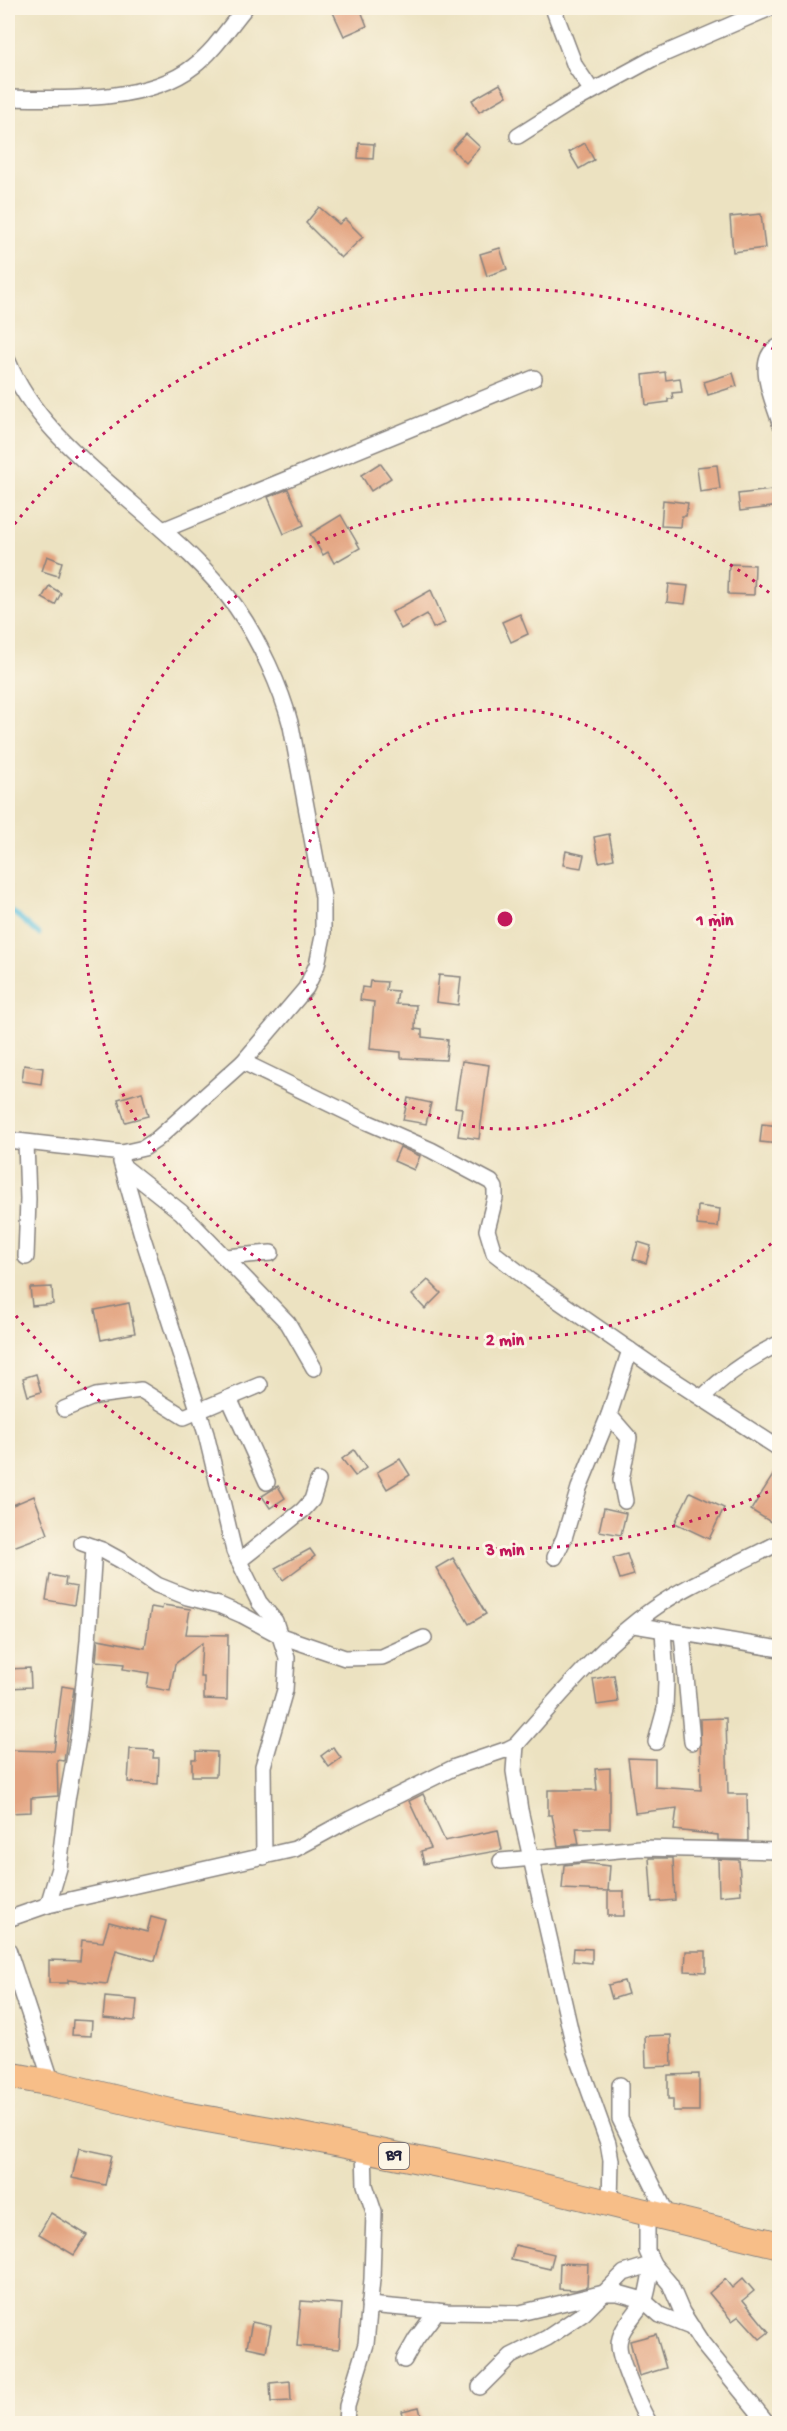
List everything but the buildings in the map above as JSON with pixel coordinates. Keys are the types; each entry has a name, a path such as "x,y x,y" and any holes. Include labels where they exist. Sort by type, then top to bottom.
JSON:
{"highway":[{"name":"B9","path":"8,2075 52,2083 178,2114 502,2177 780,2245"}],"street":[{"path":"8,98 95,97 153,87 193,68 209,53 245,8"},
{"path":"554,8 575,66 592,91"},
{"path":"518,135 592,91 670,51 770,8"},
{"path":"780,346 773,349 766,358 766,372 780,423"},
{"path":"8,361 26,398 53,430 93,469 163,530 215,582 236,606 251,631 286,708 296,747 323,897 323,936 317,964 306,988 243,1062 156,1140 123,1160"},
{"path":"163,530 534,378"},
{"path":"243,1062 448,1159 491,1182 495,1188 495,1198 487,1230 494,1253 530,1281 630,1350 780,1449"},
{"path":"8,1140 123,1160 181,1212 288,1323 314,1368"},
{"path":"26,1143 28,1199 26,1257"},
{"path":"123,1160 142,1235 198,1410 234,1551 259,1602 275,1621 286,1658 285,1690 263,1766 264,1857"},
{"path":"225,1257 271,1253"},
{"path":"702,1398 721,1379 751,1357 780,1343"},
{"path":"555,1557 564,1538 579,1488 609,1415 630,1350"},
{"path":"64,1409 96,1396 141,1390 184,1417 260,1385"},
{"path":"229,1398 267,1482"},
{"path":"609,1415 629,1438 621,1480 625,1501"},
{"path":"239,1561 303,1510 312,1500 318,1481"},
{"path":"8,1919 48,1905 295,1849 455,1767 494,1755 516,1745 579,1676 651,1610 680,1591 780,1542"},
{"path":"48,1905 59,1868 67,1800 79,1733 88,1641 88,1545 122,1561 157,1585 187,1597 219,1605 281,1636 345,1658 382,1657 424,1638"},
{"path":"633,1625 780,1649"},
{"path":"656,1742 665,1709 663,1629"},
{"path":"682,1633 692,1742"},
{"path":"516,1745 514,1771 575,2051 610,2151 612,2176 610,2203"},
{"path":"501,1861 640,1848 780,1851"},
{"path":"8,1949 52,2083"},
{"path":"620,2085 620,2120 658,2214 647,2252 653,2264 670,2284 682,2312 693,2328 768,2424"},
{"path":"346,2424 347,2406 366,2344 369,2306 374,2212 365,2185 364,2150"},
{"path":"480,2387 511,2356 548,2338 584,2313 624,2273 653,2264"},
{"path":"650,2424 633,2392 619,2346 623,2333 643,2300 653,2264"},
{"path":"369,2306 520,2313 604,2293 618,2293 643,2300 660,2315 693,2328"},
{"path":"404,2360 416,2338 437,2310"}],"waterway":[{"path":"8,908 39,934"}]}
